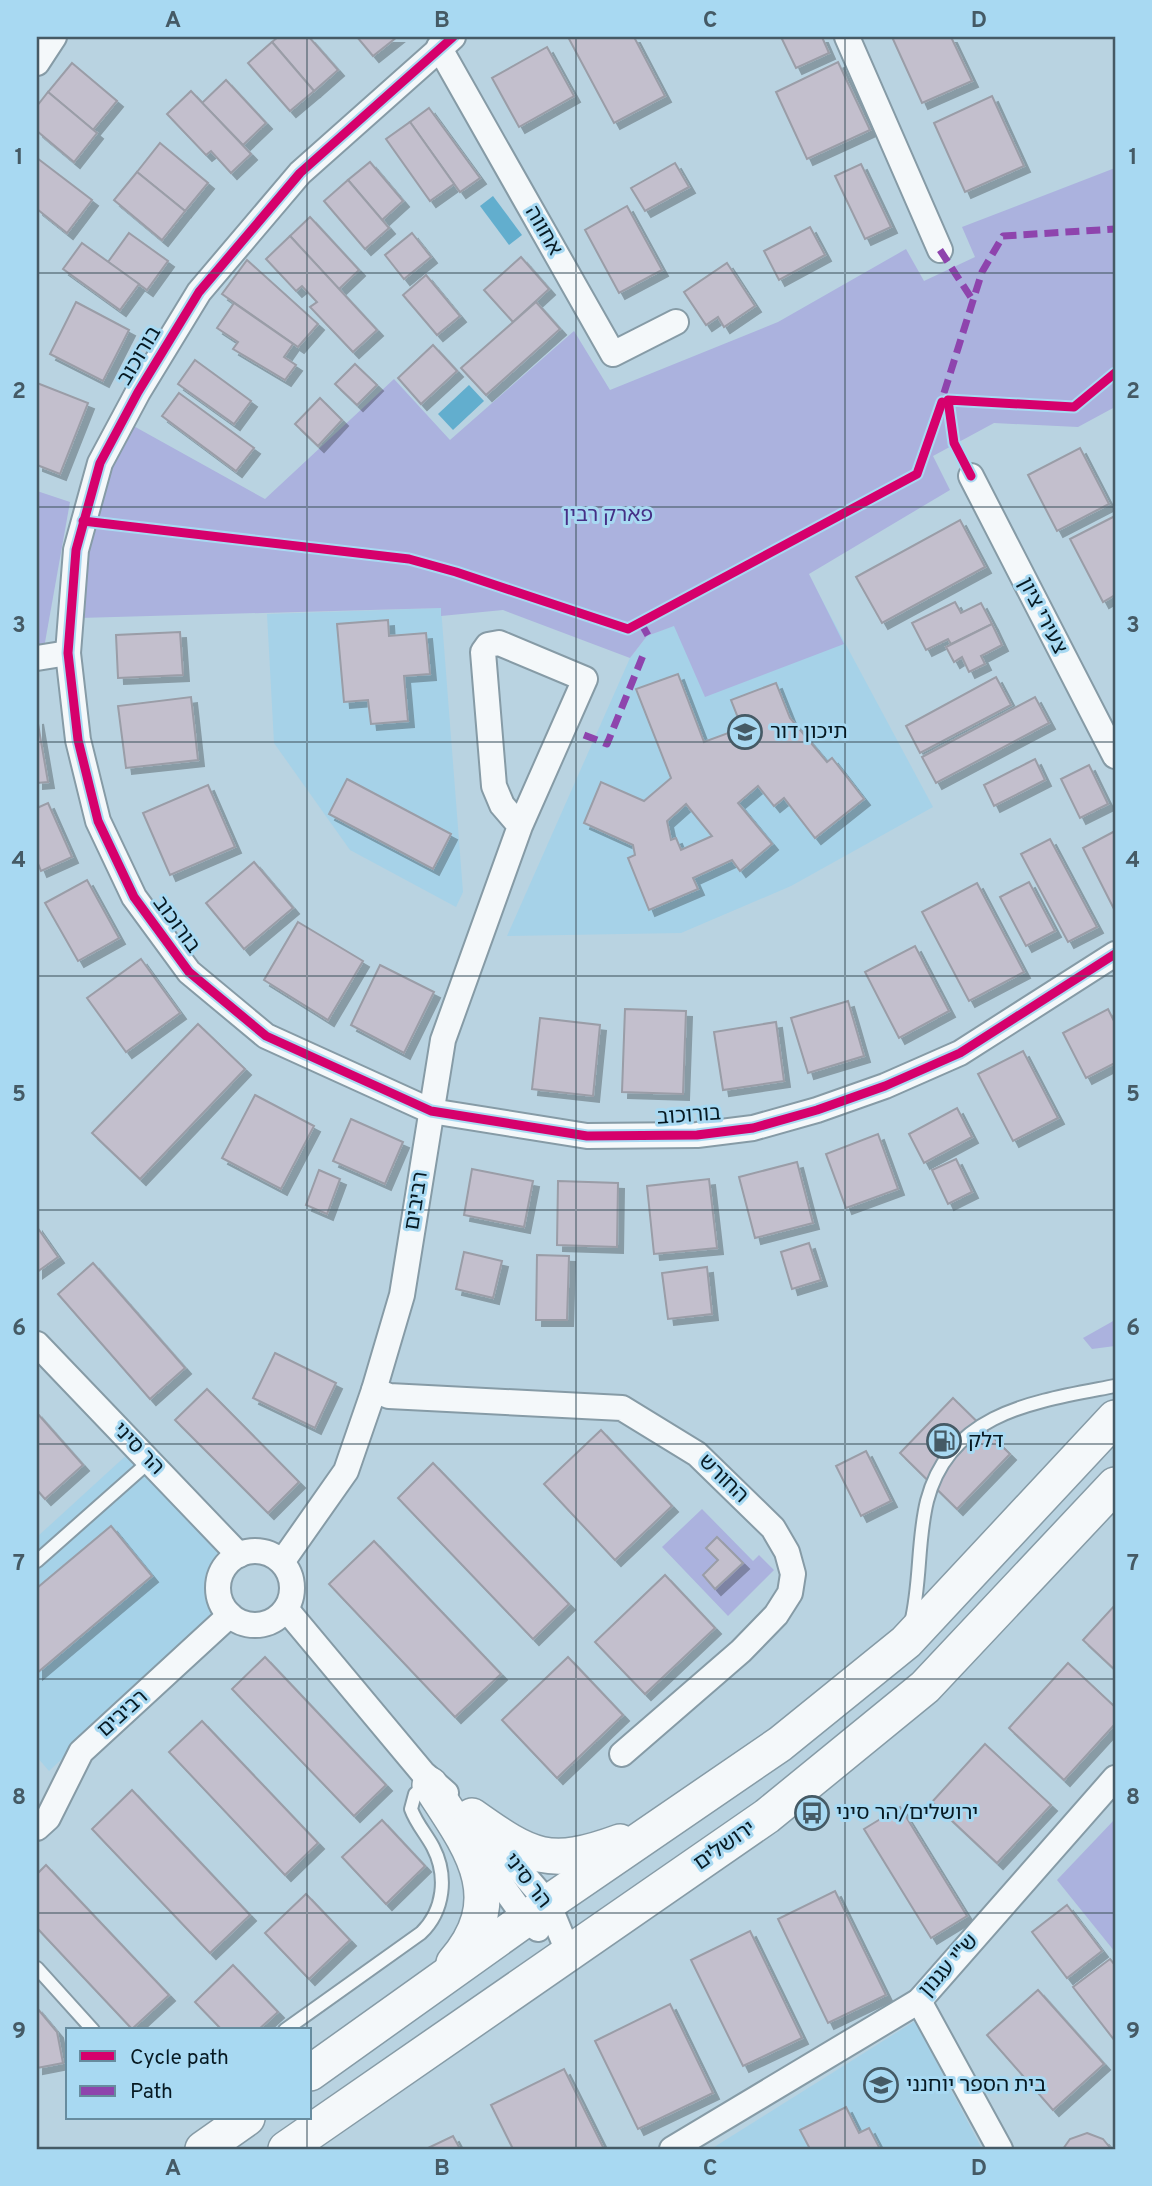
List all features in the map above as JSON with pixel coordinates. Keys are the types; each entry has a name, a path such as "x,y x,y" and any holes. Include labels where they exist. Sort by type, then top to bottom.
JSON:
{"main road":[{"path":"312,2072 537,1911 780,1744 906,1642 1115,1418"},
{"name":"ירושלים","path":"286,2149 767,1816 925,1687 1115,1485"},
{"path":"430,1783 464,1837 484,1890 483,1909 468,1947 439,1980"},
{"path":"472,1816 516,1847 545,1857 597,1850 653,1830"},
{"path":"202,2149 244,2120"}],"street":[{"path":"37,63 54,37"},
{"path":"847,37 940,250"},
{"name":"אחווה","path":"446,42 613,354 676,322"},
{"name":"בורוכוב","path":"446,42 300,173 199,292 138,392 100,463 88,500 76,550 68,653 78,740 98,821 134,897 189,972 266,1036 431,1111 587,1136 697,1135 753,1128 885,1086 960,1053 1115,954"},
{"name":"צעירי ציון","path":"971,476 1115,756"},
{"name":"רביבים","path":"282,1562 346,1472 402,1295 443,1040 520,826 585,679 499,643 488,645 483,653 494,786 502,806 520,826"},
{"path":"37,658 68,653"},
{"name":"הר סיני","path":"37,1344 239,1555"},
{"name":"החורש","path":"374,1390 389,1396 622,1408 696,1454 773,1528 787,1552 793,1573 790,1593 776,1615 741,1651 622,1754"},
{"path":"261,1551 282,1562 292,1580 293,1590 286,1609 277,1618 253,1625 230,1615 219,1595 219,1583 229,1562 239,1555 261,1551"},
{"name":"הר סיני","path":"286,1609 537,1911"},
{"name":"רביבים","path":"37,1828 48,1818 81,1752 230,1615"},
{"name":"ש\"י עגנון","path":"672,2149 919,2001 1115,1778"},
{"name":"הר סיני","path":"430,1783 472,1816 569,1954"},
{"path":"919,2001 1000,2149"}],"lane":[{"path":"906,1642 918,1593 918,1557 928,1500 943,1461 985,1421 1031,1402 1115,1386"},
{"path":"37,1561 150,1461"},
{"path":"288,2028 421,1933 435,1919 443,1877 434,1849 411,1809 415,1794 430,1783"},
{"path":"37,1968 91,2028"}],"shaded area":[{"path":"493,196 522,235 509,245 480,206"},
{"path":"469,385 484,401 453,430 438,414"},
{"name":"תיכון דור","path":"808,574 933,807 791,886 681,933 507,936 630,658 647,636"},
{"path":"441,608 463,892 456,907 350,850 274,743 267,614"},
{"path":"130,1452 228,1556 217,1568 212,1580 213,1595 220,1611 49,1771 37,1757 37,1537"},
{"name":"בית הספר יוחנני","path":"915,2021 982,2149 711,2149"}],"green space":[{"name":"פארק רבין","path":"1115,168 1115,407 1078,427 994,423 933,456 950,490 809,574 844,644 705,697 674,626 647,636 630,658 503,610 441,616 441,608 79,618 88,541 99,495 130,424 265,499 394,379 450,440 574,331 610,390 778,322 906,249 924,281 975,257 962,227"},
{"path":"37,491 70,502 44,648 37,648"},
{"path":"1115,1320 1115,1346 1092,1349 1083,1338"},
{"path":"702,1509 753,1561 759,1555 774,1570 728,1616 662,1547"},
{"path":"1115,1819 1115,1952 1057,1880"}],"building":[{"path":"278,37 309,37 338,70 314,91 272,42"},
{"path":"357,37 397,37 373,56"},
{"path":"568,37 634,37 665,96 614,123"},
{"path":"781,37 822,37 829,53 796,68"},
{"path":"892,37 951,37 972,81 922,103"},
{"path":"272,42 314,91 290,111 248,63"},
{"path":"547,47 574,96 519,127 492,78"},
{"path":"838,62 870,130 807,159 776,92"},
{"path":"72,63 117,101 93,130 48,92"},
{"path":"226,80 266,123 243,145 202,103"},
{"path":"191,91 251,154 231,173 211,151 206,155 167,114"},
{"path":"48,92 97,133 74,162 37,131 37,106"},
{"path":"992,96 1024,166 965,192 934,123"},
{"path":"429,108 480,178 460,192 410,122"},
{"path":"410,122 454,184 430,201 386,139"},
{"path":"160,143 208,183 185,211 137,172"},
{"path":"37,158 92,200 67,233 37,209"},
{"path":"370,162 403,201 382,220 348,180"},
{"path":"675,163 689,187 645,211 631,188"},
{"path":"861,164 891,227 865,239 835,176"},
{"path":"137,172 185,211 162,240 114,200"},
{"path":"348,180 389,228 365,249 324,201"},
{"path":"627,206 662,270 619,293 585,230"},
{"path":"310,217 359,270 339,289 290,236"},
{"path":"810,227 825,255 779,280 764,251"},
{"path":"129,233 168,261 147,290 108,262"},
{"path":"412,233 431,257 404,279 385,255"},
{"path":"290,236 377,330 353,352 310,307 317,302 302,286 296,291 266,259"},
{"path":"82,243 139,284 120,310 63,269"},
{"path":"521,257 549,289 513,322 484,290"},
{"path":"247,260 318,324 298,347 222,294"},
{"path":"727,263 755,306 724,327 718,317 706,325 684,292"},
{"path":"426,275 460,316 437,335 403,295"},
{"path":"76,302 129,330 103,381 50,354"},
{"path":"536,302 560,329 486,395 461,368"},
{"path":"234,303 293,344 284,357 296,365 285,380 233,349 238,342 217,328"},
{"path":"433,345 457,371 421,404 398,378"},
{"path":"195,360 251,401 234,424 178,384"},
{"path":"355,364 377,385 357,405 335,384"},
{"path":"37,383 88,403 60,474 37,465"},
{"path":"179,393 254,448 236,471 162,416"},
{"path":"320,398 342,420 318,446 295,424"},
{"path":"1080,448 1109,504 1057,531 1028,475"},
{"path":"1115,516 1115,595 1103,602 1070,539"},
{"path":"960,520 985,567 882,623 856,577"},
{"path":"955,602 961,613 981,603 992,624 951,644 948,639 926,650 912,623"},
{"path":"388,620 389,636 426,633 430,674 404,676 408,721 371,724 368,700 344,702 337,624"},
{"path":"992,624 1002,645 981,656 985,664 969,672 962,657 954,662 946,647"},
{"path":"180,632 183,675 118,678 116,635"},
{"path":"678,674 704,742 742,728 731,700 776,683 790,718 827,762 832,758 864,799 815,838 784,798 774,806 758,786 738,803 772,844 740,871 732,860 693,878 698,889 649,910 628,858 635,855 633,845 584,823 601,782 644,801 671,778 636,689","holes":["686,804 712,836 681,850 676,838 671,840 667,821"]},
{"path":"996,677 1011,705 920,753 906,726"},
{"path":"191,697 198,760 126,768 118,706"},
{"path":"1035,697 1049,723 936,783 922,757"},
{"path":"37,718 48,782 37,783"},
{"path":"1035,759 1045,780 994,806 984,785"},
{"path":"1089,765 1108,804 1080,818 1061,779"},
{"path":"347,779 451,834 433,869 329,814"},
{"path":"208,785 235,847 170,875 143,813"},
{"path":"48,803 72,857 41,871 37,861 37,808"},
{"path":"1115,831 1115,911 1083,848"},
{"path":"1050,839 1097,927 1068,942 1021,854"},
{"path":"254,862 293,908 244,949 206,903"},
{"path":"87,880 119,938 78,961 45,903"},
{"path":"1029,882 1055,931 1026,946 1000,897"},
{"path":"977,883 1024,972 969,1001 922,912"},
{"path":"298,922 363,961 328,1020 264,980"},
{"path":"915,946 949,1011 899,1038 865,972"},
{"path":"141,959 180,1013 126,1052 87,998"},
{"path":"380,965 434,992 404,1053 351,1025"},
{"path":"848,1001 864,1056 808,1073 791,1018"},
{"path":"625,1009 686,1011 683,1094 622,1092"},
{"path":"1108,1009 1115,1023 1115,1063 1086,1078 1063,1033"},
{"path":"540,1018 600,1025 593,1096 532,1089"},
{"path":"776,1022 784,1081 723,1090 714,1032"},
{"path":"198,1024 245,1069 140,1179 92,1133"},
{"path":"1023,1051 1058,1118 1013,1141 978,1074"},
{"path":"255,1095 314,1126 281,1189 222,1158"},
{"path":"957,1108 972,1137 924,1163 909,1134"},
{"path":"351,1119 403,1142 385,1184 333,1161"},
{"path":"878,1134 898,1189 846,1208 826,1154"},
{"path":"956,1159 972,1192 948,1204 932,1170"},
{"path":"797,1162 813,1223 755,1238 739,1177"},
{"path":"472,1169 533,1181 524,1227 464,1215"},
{"path":"319,1170 340,1179 327,1214 306,1205"},
{"path":"709,1179 717,1248 654,1254 647,1186"},
{"path":"558,1181 618,1183 617,1247 557,1245"},
{"path":"37,1227 58,1257 37,1272"},
{"path":"809,1243 821,1280 792,1289 781,1252"},
{"path":"464,1252 502,1261 493,1298 456,1289"},
{"path":"537,1255 569,1256 567,1320 536,1320"},
{"path":"93,1263 185,1368 150,1399 58,1294"},
{"path":"707,1267 712,1314 668,1319 662,1273"},
{"path":"275,1353 336,1383 315,1428 253,1398"},
{"path":"207,1389 299,1482 268,1513 175,1420"},
{"path":"953,1398 1010,1454 957,1509 900,1453"},
{"path":"37,1413 83,1465 45,1499 37,1490"},
{"path":"601,1430 672,1506 615,1560 544,1484"},
{"path":"866,1451 891,1501 861,1516 836,1466"},
{"path":"433,1463 569,1604 533,1639 398,1498"},
{"path":"111,1526 152,1576 37,1673 37,1588"},
{"path":"717,1537 743,1563 715,1589 703,1575 718,1560 706,1548"},
{"path":"374,1541 501,1674 455,1717 329,1584"},
{"path":"665,1575 715,1628 645,1694 595,1642"},
{"path":"1115,1605 1115,1670 1083,1640"},
{"path":"265,1657 386,1785 354,1816 232,1689"},
{"path":"568,1657 623,1715 557,1778 502,1720"},
{"path":"1068,1663 1115,1707 1115,1724 1064,1780 1009,1728"},
{"path":"202,1721 318,1843 285,1875 169,1752"},
{"path":"985,1744 1051,1805 997,1863 932,1802"},
{"path":"132,1790 250,1915 210,1953 92,1829"},
{"path":"900,1807 967,1916 931,1938 864,1829"},
{"path":"382,1820 425,1866 386,1904 342,1857"},
{"path":"46,1865 169,1995 133,2028 37,1928 37,1874"},
{"path":"835,1891 886,1995 828,2023 778,1919"},
{"path":"306,1894 350,1940 309,1979 265,1933"},
{"path":"1067,1905 1102,1951 1067,1978 1032,1932"},
{"path":"750,1931 802,2038 743,2066 691,1960"},
{"path":"1110,1959 1115,1965 1115,2041 1073,1987"},
{"path":"233,1965 278,2012 260,2028 220,2028 195,2002"},
{"path":"1038,1990 1104,2064 1053,2110 987,2035"},
{"path":"670,2004 713,2093 638,2129 595,2041"},
{"path":"37,2008 57,2032 63,2063 37,2068"},
{"path":"564,2069 604,2149 513,2149 491,2105"},
{"path":"846,2107 859,2133 869,2128 880,2149 810,2149 800,2130"},
{"path":"1087,2133 1103,2139 1111,2149 1063,2149 1070,2139"},
{"path":"453,2136 460,2149 426,2149"}],"marked path":[{"path":"944,393 982,272 1003,236 1115,229"},
{"path":"940,250 972,299"},
{"path":"641,623 650,639"},
{"path":"584,735 607,744 644,653"}],"cycle path":[{"path":"453,37 300,173 199,292 138,392 100,463 76,550 68,653 78,740 98,821 134,897 189,972 266,1036 431,1111 587,1136 697,1135 753,1128 817,1110 885,1086 960,1053 1115,954"},
{"path":"971,476 954,443 948,400 1074,407 1115,373"},
{"path":"83,521 409,559 628,629 917,474 942,402"}],"place":[{"name":"תיכון דור","path":"745,732"},
{"name":"דלק","path":"944,1441"},
{"name":"ירושלים/הר סיני","path":"812,1813"},
{"name":"בית הספר יוחנני","path":"881,2085"}]}
